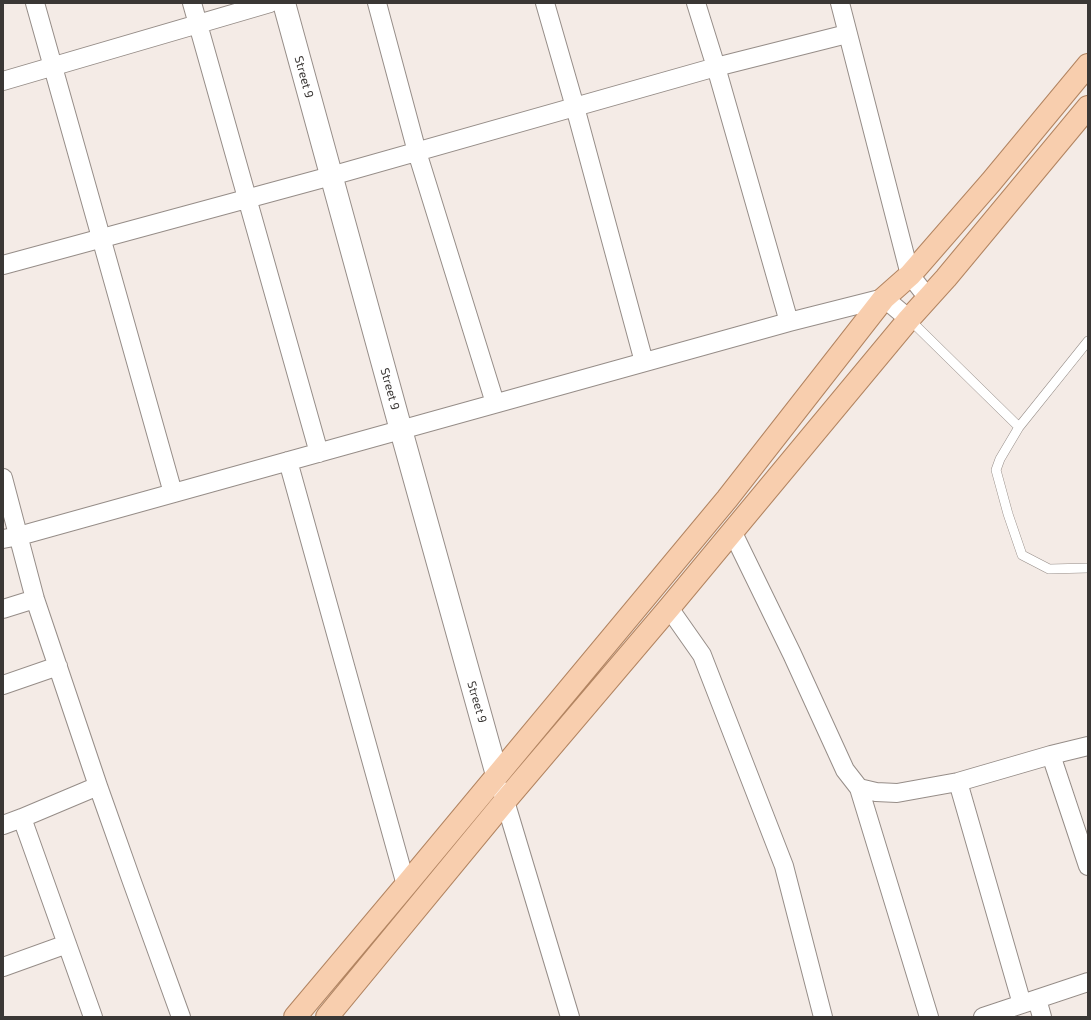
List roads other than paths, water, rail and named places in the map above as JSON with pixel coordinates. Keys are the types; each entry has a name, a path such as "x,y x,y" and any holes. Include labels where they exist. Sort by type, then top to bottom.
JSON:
{"main road":[{"path":"295,1017 727,500 884,298 910,275 991,182 1088,65"},
{"path":"327,1017 505,801 669,608 909,319 946,278 1088,107"}],"street":[{"path":"35,3 54,66 173,493"},
{"path":"192,3 318,453"},
{"path":"3,81 270,3"},
{"name":"Street 9","path":"284,3 497,775"},
{"path":"377,3 417,152 495,403"},
{"path":"545,3 575,106 644,362"},
{"path":"696,3 716,67 789,322"},
{"path":"840,3 910,275 928,298"},
{"path":"3,265 331,176 716,67 847,34"},
{"path":"11,537 789,322 884,298 909,319"},
{"path":"288,461 406,886"},
{"path":"3,478 11,537 35,599 130,879 181,1017"},
{"path":"732,531 792,654 845,770 859,788 929,1017"},
{"path":"3,609 35,599"},
{"path":"669,608 702,655 784,866 823,1017"},
{"path":"3,684 58,666"},
{"path":"859,788 876,792 896,793 958,782 1051,755 1088,746"},
{"path":"1051,755 1088,866"},
{"path":"497,775 570,1017"},
{"path":"958,782 1030,1001 1042,1017"},
{"path":"3,825 98,786"},
{"path":"22,818 93,1017"},
{"path":"3,967 67,944"},
{"path":"983,1017 1088,982"}],"lane":[{"path":"909,319 1019,427"},
{"path":"1088,341 1019,427 1000,459 996,470 1008,514 1022,555 1049,569 1088,568"}]}
